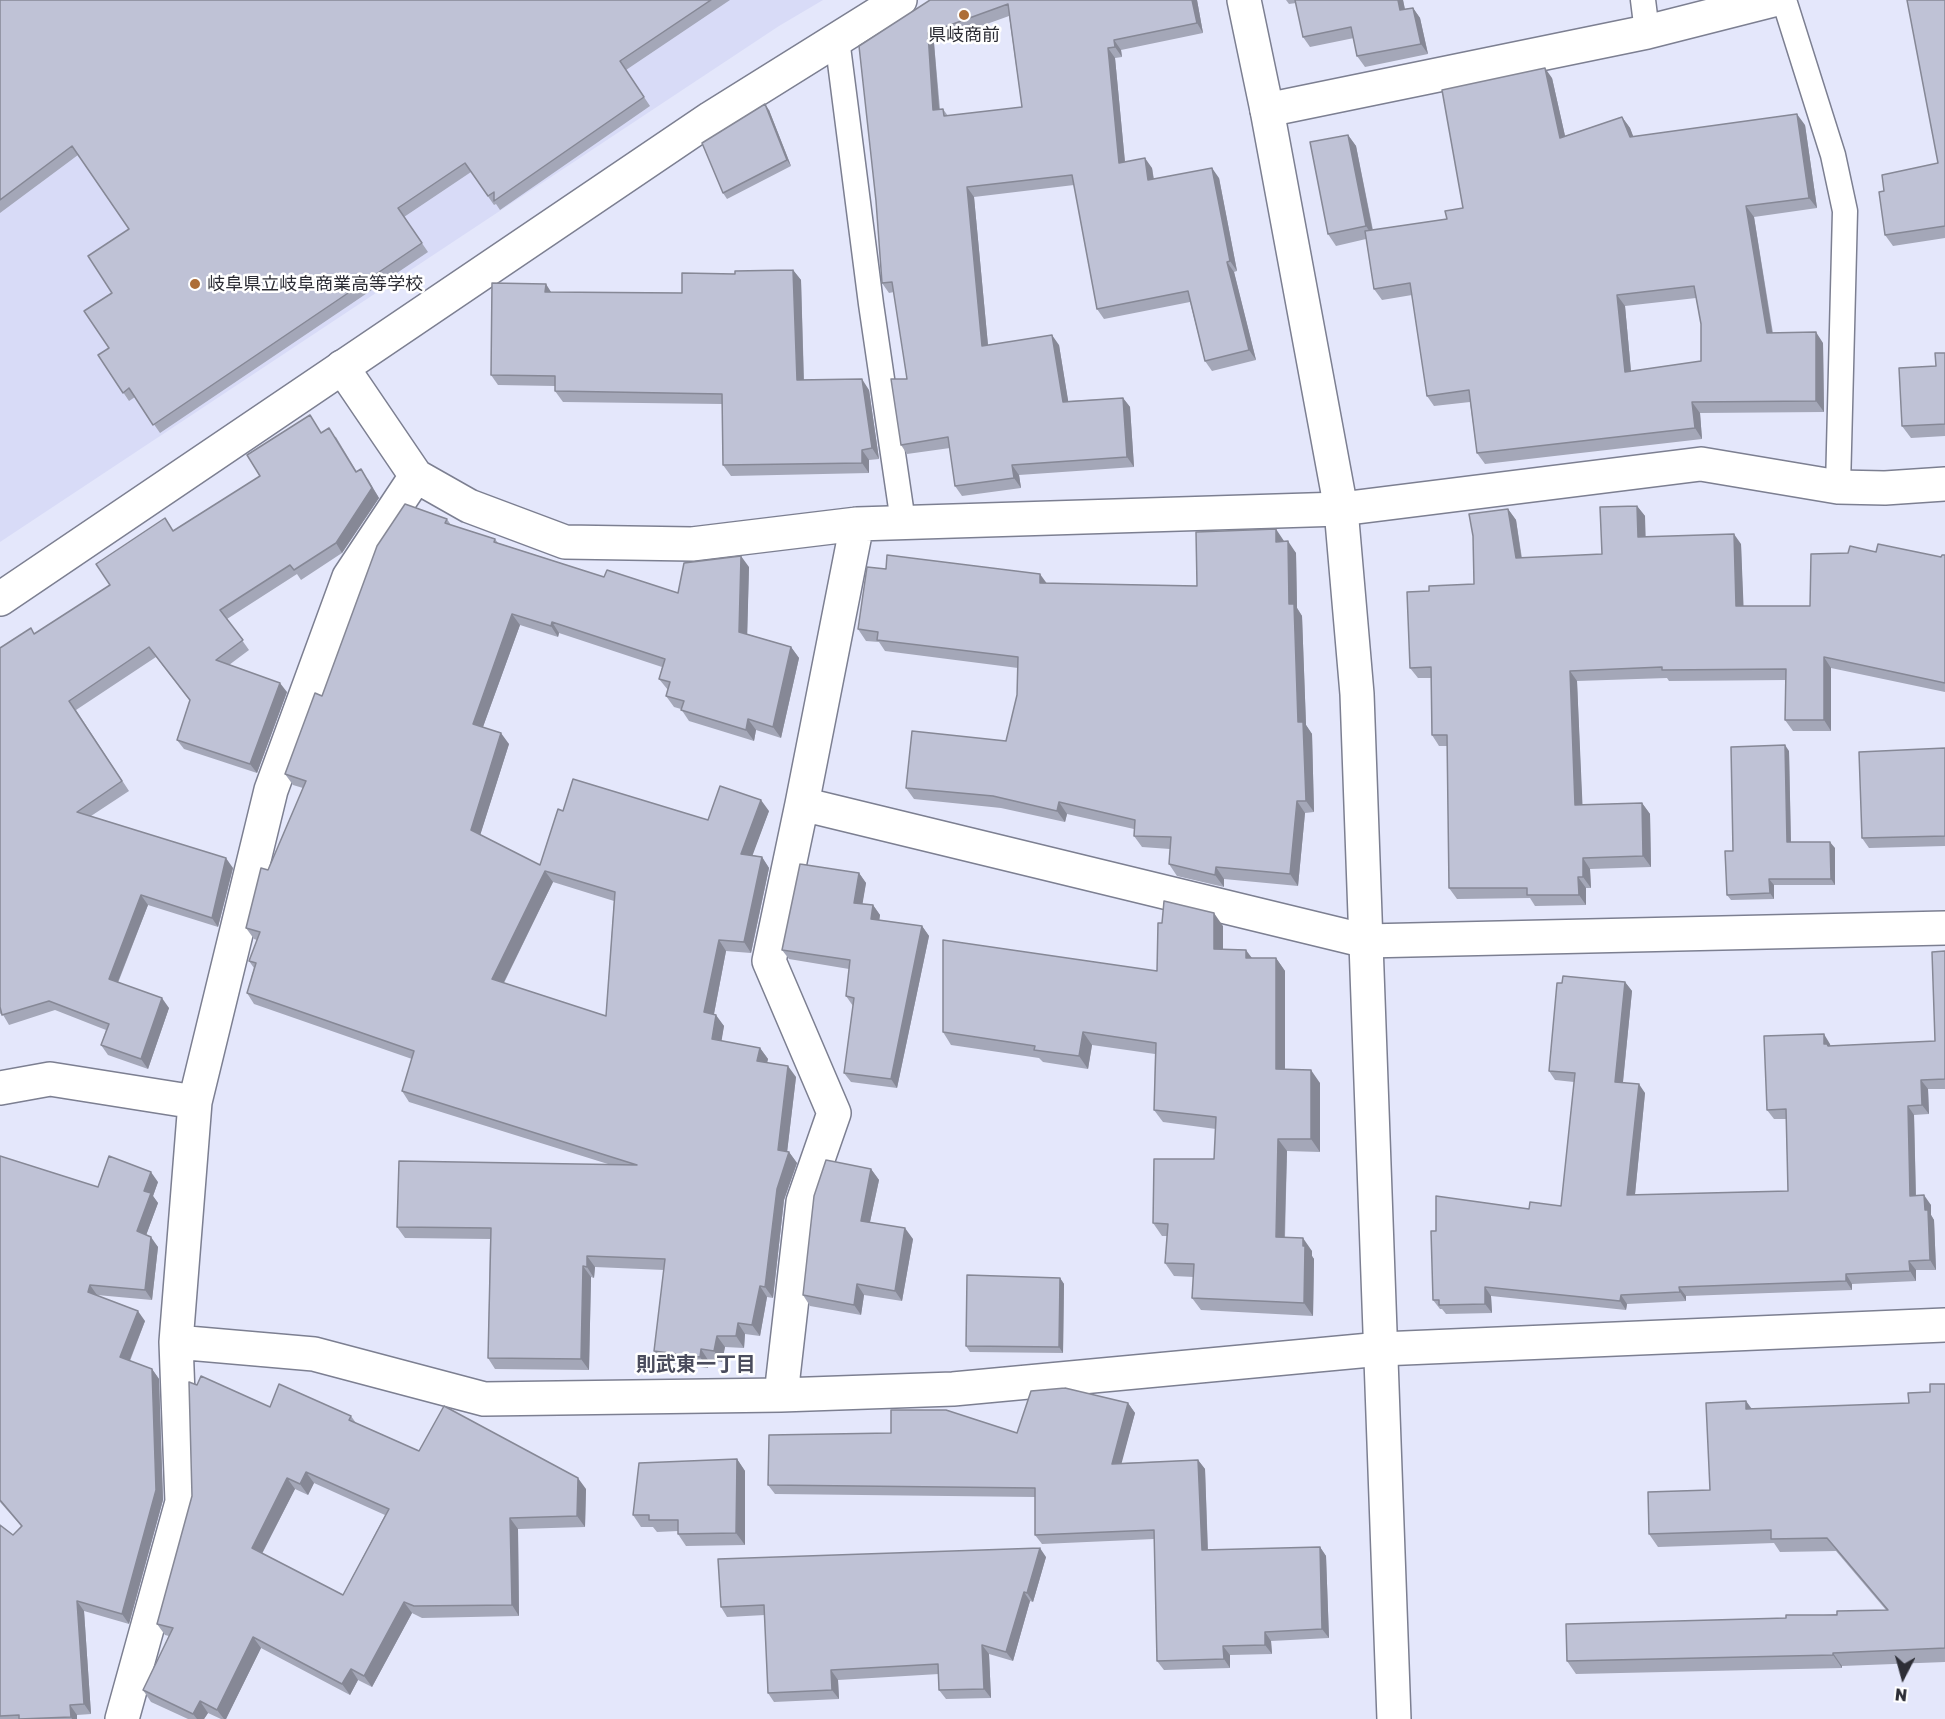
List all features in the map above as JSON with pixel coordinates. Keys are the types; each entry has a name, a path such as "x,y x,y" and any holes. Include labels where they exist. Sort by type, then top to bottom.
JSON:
{"street":[{"path":"0,599 711,118 900,0"},
{"path":"1244,0 1267,110 1341,509 1357,694 1394,1719"},
{"path":"1267,110 1647,32 1773,0"},
{"path":"342,367 416,477 469,506 565,542 692,544 857,524 1341,509 1701,464 1838,487 1886,489 1945,484"},
{"path":"122,1719 182,1502 176,1341 195,1102 271,790 349,577 416,477"},
{"path":"781,1395 803,1202 834,1113 769,961 857,524"},
{"path":"802,804 1366,941 1945,928"},
{"path":"0,1088 50,1079 195,1102"},
{"path":"176,1341 314,1354 484,1399 781,1395 953,1389 1381,1349 1945,1325"}],"lane":[{"path":"1643,0 1647,32"},
{"path":"1784,0 1833,154 1845,211 1838,487"},
{"path":"837,39 871,304 903,522"}],"shaded area":[{"name":"岐阜県立岐阜商業高等学校","path":"0,0 823,0 779,26 0,542"}],"building":[{"name":"岐阜県立岐阜商業高等学校","path":"0,0 711,0 620,61 644,97 494,201 494,192 488,196 465,163 398,208 422,243 153,425 129,388 123,393 98,355 109,348 84,311 112,293 88,256 129,229 72,146 0,200"},
{"path":"930,0 1192,0 1197,23 1114,40 1115,47 1108,48 1119,163 1145,158 1148,180 1212,168 1230,261 1227,262 1249,350 1205,361 1188,291 1097,309 1072,175 967,187 982,346 1052,335 1063,402 1123,398 1127,457 1012,465 1014,478 955,486 948,437 901,445 891,379 907,379 892,282 882,283 876,201 859,46","holes":["1008,4 1022,107 944,116 943,109 933,110 928,33"]},
{"path":"1295,0 1398,0 1400,10 1413,8 1421,44 1357,56 1351,27 1303,37"},
{"path":"1907,0 1945,0 1945,226 1885,235 1879,192 1884,191 1882,175 1938,163"},
{"path":"1545,68 1560,138 1622,117 1630,137 1797,114 1809,198 1746,206 1767,333 1816,332 1816,401 1692,402 1695,428 1477,453 1469,390 1427,396 1410,283 1374,289 1365,231 1447,219 1445,211 1463,208 1442,90","holes":["1694,286 1701,324 1701,361 1625,372 1617,295"]},
{"path":"765,104 787,160 723,193 702,143"},
{"path":"1348,135 1366,226 1328,234 1310,142"},
{"path":"793,270 797,380 862,379 872,448 862,450 862,463 723,465 722,394 555,391 555,376 491,375 492,283 546,284 545,292 682,293 682,273 735,274 735,271"},
{"path":"1935,353 1945,353 1945,424 1902,426 1899,368 1936,366"},
{"path":"310,415 321,433 329,428 356,472 361,469 372,488 336,543 294,570 290,565 220,610 243,640 216,660 280,683 250,764 177,740 190,700 149,647 69,701 122,781 77,812 226,858 212,918 141,895 109,979 162,998 141,1059 101,1045 109,1024 49,1001 2,1015 0,1007 0,648 31,628 34,634 110,585 96,564 165,518 173,531 260,476 247,455"},
{"path":"405,504 447,519 445,523 495,539 494,542 604,577 607,570 678,593 684,563 741,556 739,632 791,647 773,727 748,719 746,730 681,710 684,701 666,696 670,682 659,679 665,659 552,622 551,626 512,614 473,724 501,733 471,830 540,865 558,809 563,811 573,779 708,820 720,786 761,800 741,854 762,857 744,942 719,940 704,1012 716,1015 712,1039 760,1048 757,1061 788,1066 778,1150 789,1152 777,1189 765,1287 760,1286 752,1325 738,1323 736,1336 717,1336 714,1351 701,1349 700,1357 654,1351 665,1259 587,1256 587,1267 583,1266 581,1359 488,1358 491,1228 397,1227 399,1161 637,1165 402,1091 414,1051 247,993 256,963 249,961 260,932 246,928 261,868 268,870 306,781 285,774 315,693 322,696 377,546","holes":["545,871 615,892 606,1016 492,979"]},
{"path":"1637,506 1638,537 1734,534 1736,606 1810,606 1811,554 1848,553 1850,546 1876,552 1878,544 1941,557 1945,555 1945,683 1824,657 1824,720 1785,720 1786,669 1662,670 1662,667 1570,671 1575,805 1642,803 1643,856 1583,858 1583,877 1578,877 1579,895 1527,895 1527,888 1449,888 1447,735 1432,735 1431,667 1410,668 1407,592 1429,591 1429,586 1474,584 1473,536 1469,514 1508,509 1516,558 1602,554 1600,507"},
{"path":"1276,529 1276,542 1288,541 1289,604 1294,604 1298,722 1303,722 1306,801 1297,801 1290,874 1216,867 1215,875 1169,864 1171,837 1134,836 1135,820 1059,802 1057,811 993,796 906,788 912,731 1006,741 1017,695 1018,657 877,640 878,632 858,629 867,567 886,569 887,555 1040,574 1040,583 1197,586 1196,532"},
{"path":"1785,745 1787,842 1830,842 1831,879 1769,879 1770,893 1727,895 1725,851 1733,851 1731,747"},
{"path":"1945,748 1945,836 1862,838 1859,752"},
{"path":"800,864 859,873 854,903 873,905 871,919 922,926 891,1079 844,1073 854,998 846,996 850,960 782,950"},
{"path":"1164,901 1214,913 1214,949 1246,950 1246,958 1276,958 1276,1069 1311,1070 1311,1139 1278,1139 1276,1237 1303,1238 1303,1246 1305,1246 1304,1303 1192,1298 1194,1264 1165,1263 1168,1224 1153,1223 1154,1159 1214,1159 1216,1117 1154,1110 1156,1043 1083,1032 1079,1056 1034,1050 1035,1046 943,1032 943,940 1157,971 1158,923 1162,923"},
{"path":"1945,951 1945,1079 1921,1080 1922,1105 1908,1106 1910,1196 1924,1195 1925,1210 1928,1210 1930,1260 1909,1261 1910,1271 1846,1274 1846,1281 1679,1287 1680,1292 1621,1295 1620,1301 1485,1287 1485,1304 1439,1305 1439,1300 1433,1300 1431,1231 1436,1231 1436,1196 1529,1209 1530,1202 1561,1206 1575,1073 1549,1071 1557,983 1562,983 1563,976 1625,982 1615,1082 1639,1084 1627,1195 1788,1191 1786,1109 1767,1110 1764,1036 1824,1034 1824,1044 1828,1046 1935,1041 1932,952"},
{"path":"0,1156 98,1187 109,1156 151,1172 144,1191 151,1193 137,1231 151,1237 145,1290 90,1285 88,1292 138,1311 120,1357 152,1369 156,1490 122,1614 77,1601 84,1704 70,1705 71,1717 19,1719 19,1715 0,1716 0,1525 13,1535 22,1526 0,1500"},
{"path":"826,1160 871,1169 861,1221 905,1228 895,1291 857,1284 854,1305 803,1295 814,1196"},
{"path":"967,1275 1060,1278 1059,1347 966,1346"},
{"path":"201,1376 270,1407 279,1384 351,1416 349,1420 419,1451 444,1406 578,1478 577,1516 510,1518 512,1605 414,1606 404,1602 364,1676 351,1669 342,1684 253,1637 217,1710 200,1701 193,1714 143,1690 173,1628 157,1624 192,1496 189,1382 197,1385","holes":["306,1472 389,1509 343,1595 252,1548 287,1478 300,1484"]},
{"path":"1930,1384 1945,1384 1945,1648 1833,1653 1833,1655 1567,1661 1566,1624 1786,1618 1786,1615 1837,1615 1837,1611 1888,1610 1827,1538 1771,1539 1771,1530 1649,1534 1648,1492 1710,1490 1706,1403 1746,1401 1746,1409 1909,1403 1908,1393 1930,1392"},
{"path":"1065,1388 1128,1403 1112,1464 1198,1460 1202,1550 1320,1547 1322,1629 1265,1632 1265,1645 1223,1646 1224,1659 1157,1661 1154,1530 1035,1535 1035,1488 768,1485 769,1435 891,1433 891,1410 946,1410 1017,1433 1031,1391"},
{"path":"737,1459 736,1533 678,1534 678,1520 649,1520 649,1515 633,1515 639,1463"},
{"path":"1040,1548 1006,1652 982,1645 984,1689 939,1690 938,1664 831,1670 832,1690 768,1693 764,1605 721,1607 718,1559"}],"place":[{"name":"県岐商前","path":"964,15"},
{"name":"岐阜県立岐阜商業高等学校","path":"195,284"}],"district":[{"name":"則武東一丁目","path":"696,1365"}]}
